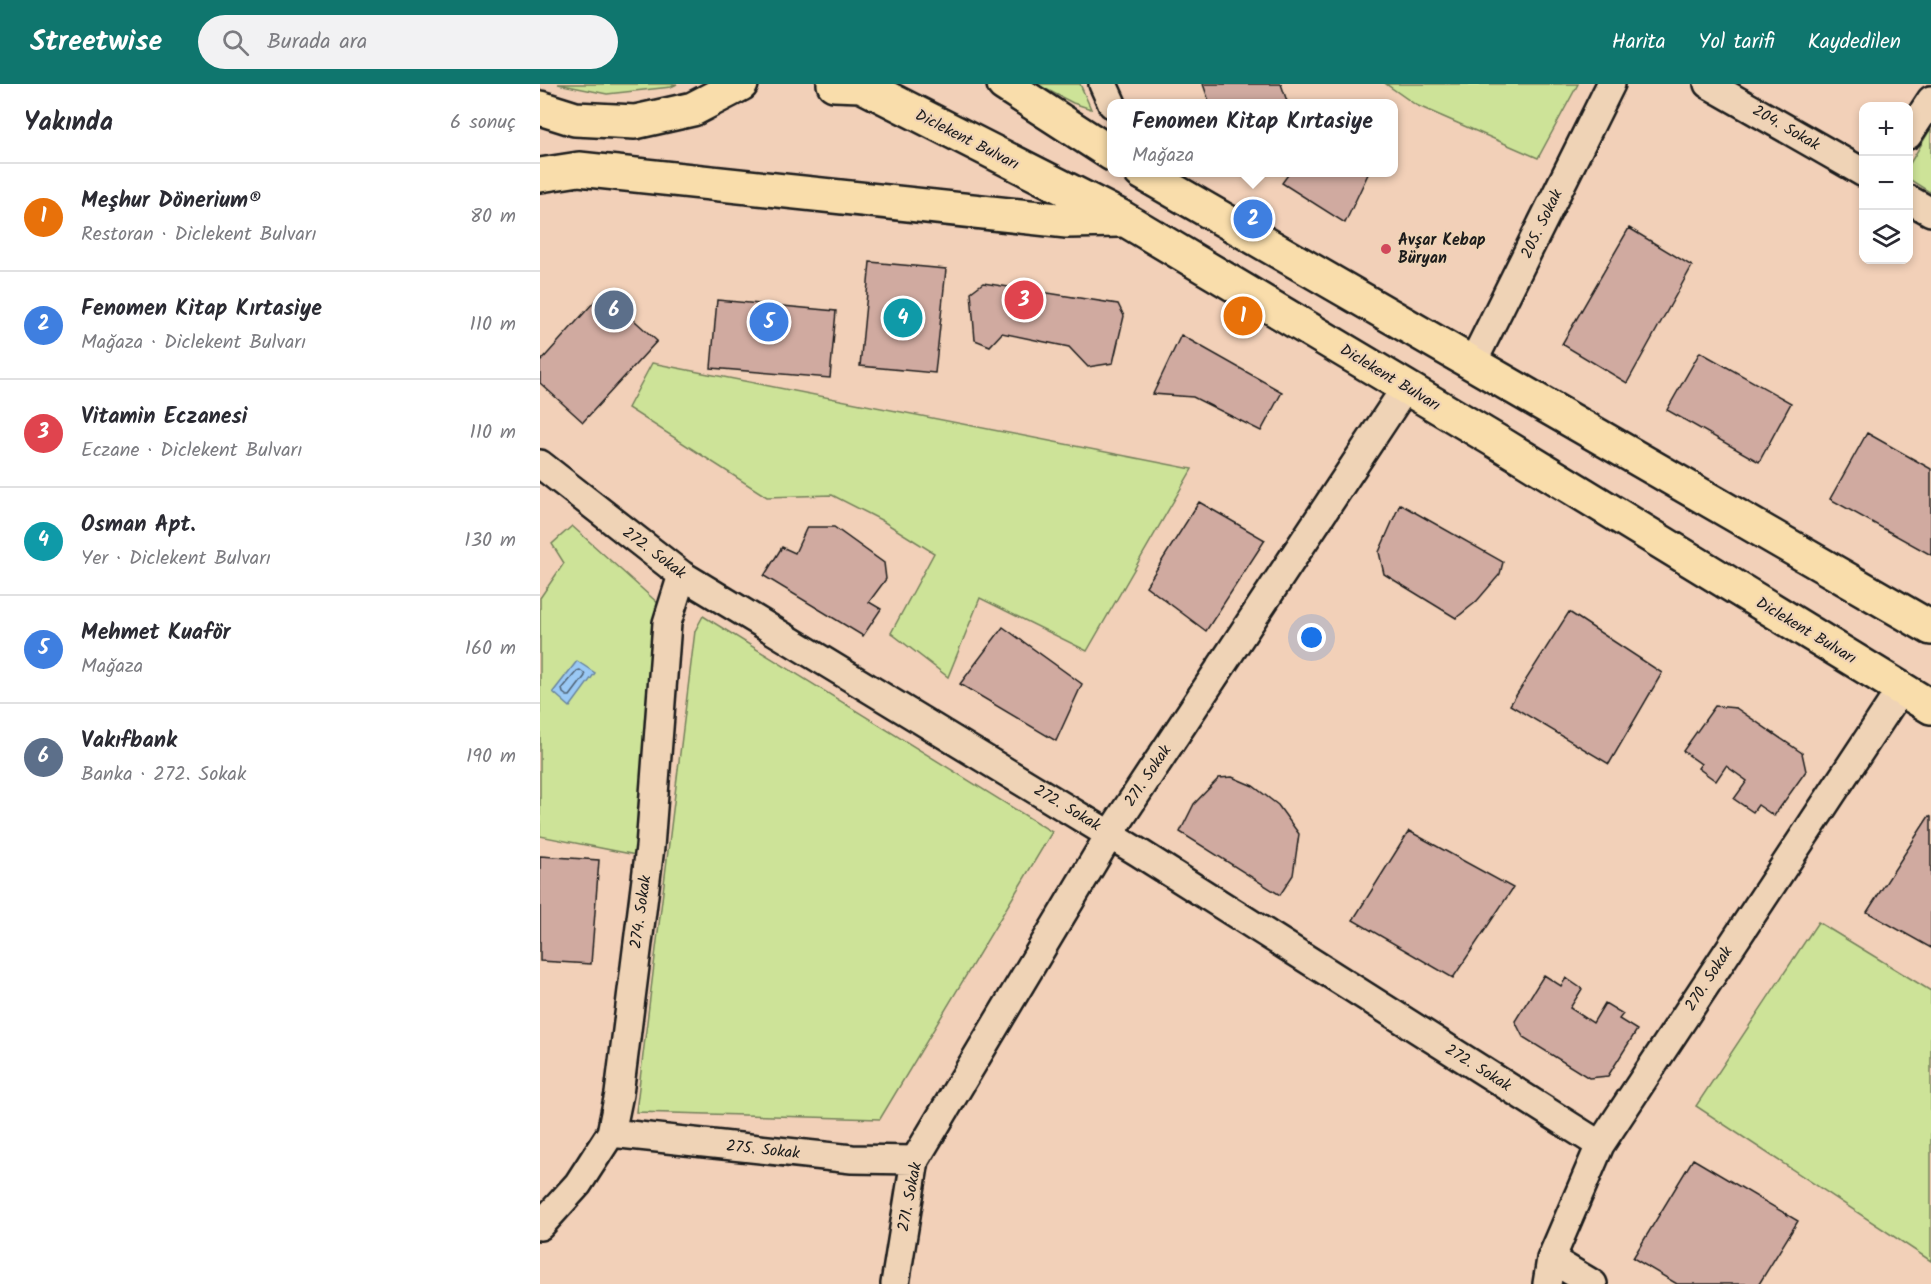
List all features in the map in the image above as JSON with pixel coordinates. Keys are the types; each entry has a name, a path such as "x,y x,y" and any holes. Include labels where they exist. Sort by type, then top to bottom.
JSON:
{"main road":[{"path":"540,108 575,119 635,122 693,109 741,84"},
{"name":"Diclekent Bulvarı","path":"852,84 1125,220 1406,387 1931,707"},
{"path":"1004,84 1107,151"},
{"path":"540,136 575,119"},
{"path":"540,175 579,169 1067,221 1125,220"},
{"path":"1148,177 1931,628"}],"street":[{"path":"1103,84 1110,99"},
{"name":"205. Sokak","path":"1472,364 1611,84"},
{"name":"204. Sokak","path":"1708,84 1859,170"},
{"path":"1913,127 1931,100"},
{"path":"1913,202 1931,212"},
{"name":"271. Sokak","path":"895,1284 915,1160 1110,834 1406,387"},
{"name":"272. Sokak","path":"540,464 682,575 1110,834 1600,1145"},
{"name":"274. Sokak","path":"540,1226 578,1184 610,1133 619,1094 650,848 667,623 682,575"},
{"name":"270. Sokak","path":"1549,1272 1600,1145 1901,689"},
{"name":"275. Sokak","path":"610,1133 852,1159 915,1160"},
{"path":"1549,1272 1593,1284"}],"green space":[{"path":"558,84 677,84 671,87 607,94"},
{"path":"1036,84 1080,84 1091,109 1073,103"},
{"path":"1386,84 1578,84 1538,158 1416,105"},
{"path":"1931,128 1931,193 1913,182 1913,158"},
{"path":"652,363 1192,469 1087,651 980,598 948,677 891,633 934,553 881,520 832,495 767,497 628,408"},
{"path":"572,526 660,605 636,855 540,836 540,598 564,563 552,544"},
{"path":"703,616 1052,832 880,1119 636,1112 695,631"},
{"path":"1818,922 1931,991 1931,1261 1696,1106"}],"water":[{"path":"577,661 595,673 570,707 553,692"}],"building":[{"path":"1203,84 1281,84 1286,99 1208,99"},
{"path":"1286,177 1367,177 1345,223 1282,183"},
{"path":"1629,228 1692,266 1627,383 1562,344"},
{"path":"870,262 946,269 935,373 860,366"},
{"path":"983,283 1118,304 1124,316 1113,363 1088,367 1069,347 1002,333 990,346 975,340 971,292"},
{"path":"603,292 657,341 583,422 540,383 540,362"},
{"path":"717,300 836,311 830,378 711,368"},
{"path":"1181,335 1282,392 1261,431 1193,397 1153,394"},
{"path":"1700,352 1791,403 1759,462 1667,410"},
{"path":"1867,433 1931,469 1931,555 1830,499"},
{"path":"1199,502 1265,540 1206,631 1146,586"},
{"path":"1400,504 1503,562 1500,574 1476,602 1456,618 1384,574 1379,552"},
{"path":"807,527 834,527 884,563 886,579 869,602 881,609 863,636 764,576 782,547 795,553"},
{"path":"1569,612 1662,673 1609,764 1510,705"},
{"path":"1003,627 1082,684 1056,741 960,684"},
{"path":"1715,706 1736,708 1802,753 1806,771 1774,816 1758,805 1753,812 1734,799 1747,781 1726,766 1716,781 1698,768 1701,764 1683,751"},
{"path":"1232,777 1253,786 1278,805 1299,834 1293,875 1280,895 1180,832 1194,804 1219,778"},
{"path":"1929,816 1931,817 1931,948 1867,912"},
{"path":"1409,831 1513,888 1453,978 1353,920"},
{"path":"540,856 599,860 591,964 540,961"},
{"path":"1544,975 1561,986 1566,978 1582,989 1570,1008 1593,1023 1605,1003 1623,1014 1619,1019 1637,1030 1608,1076 1589,1078 1523,1037 1515,1021"},
{"path":"1693,1159 1798,1221 1759,1284 1677,1284 1633,1258"}],"place":[{"name":"Fenomen Kitap Kırtasiye","path":"1253,219"},
{"name":"Avşar Kebap Büryan","path":"1386,249"},
{"name":"Vitamin Eczanesi","path":"1024,300"},
{"name":"Vakıfbank","path":"614,310"},
{"name":"Meşhur Dönerium®","path":"1243,316"},
{"name":"Osman Apt.","path":"903,318"},
{"name":"Mehmet Kuaför","path":"769,322"}]}
